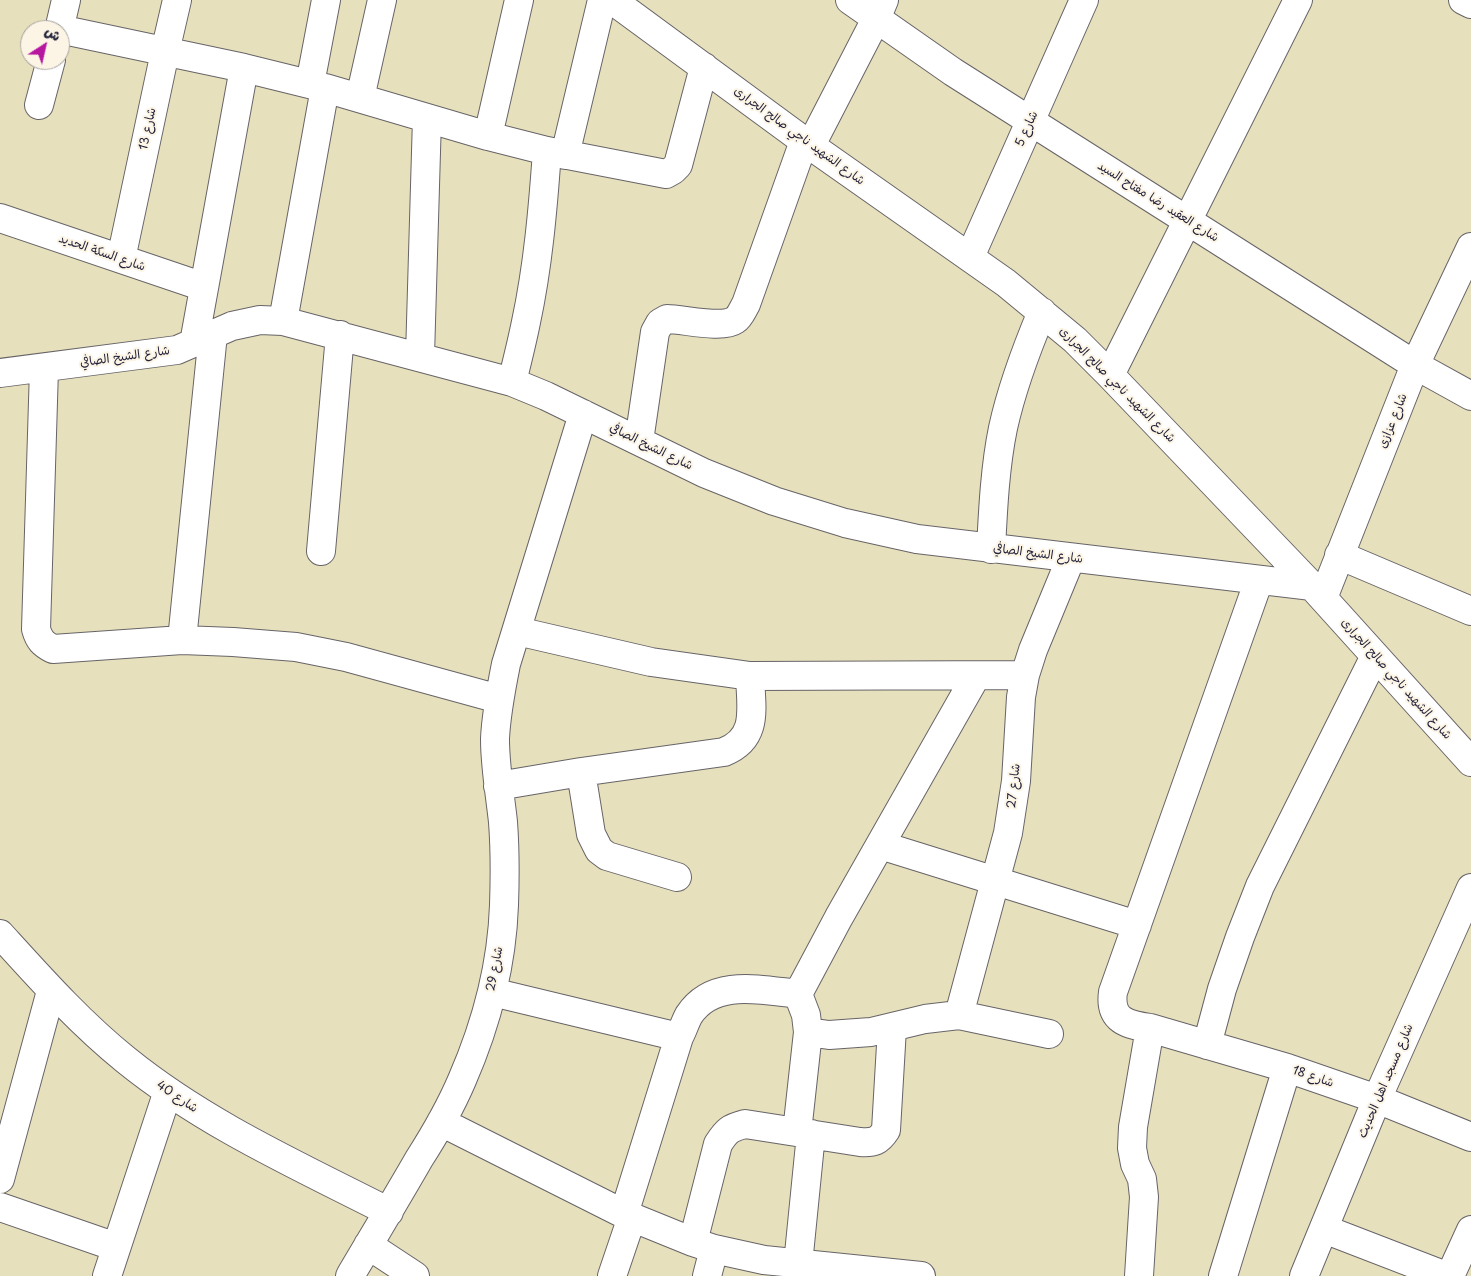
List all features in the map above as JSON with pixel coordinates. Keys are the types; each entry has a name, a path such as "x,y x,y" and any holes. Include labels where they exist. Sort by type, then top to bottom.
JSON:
{"street":[{"path":"61,20 66,0"},
{"name":"شارع 13","path":"121,259 164,52 177,0"},
{"path":"283,321 318,86 326,0"},
{"path":"360,98 382,0"},
{"path":"488,136 519,0"},
{"path":"512,382 526,322 543,208 556,153 602,0"},
{"name":"شارع الشهيد ناجي صالح الجرارى","path":"612,0 807,143 970,257 1042,312 1075,340 1318,592 1471,762"},
{"name":"شارع العقيد رضا مفتاح السيد","path":"850,0 880,10 953,72 1415,365 1471,396"},
{"name":"شارع 5","path":"970,257 1084,0"},
{"path":"1110,375 1298,0"},
{"path":"1463,0 1471,4"},
{"path":"639,441 655,332 666,319 724,324 735,320 741,314 807,143 880,10"},
{"path":"70,31 244,68 318,86 488,136 556,153 666,174 678,165 681,158 704,67"},
{"path":"182,640 204,339 204,287 244,68"},
{"path":"39,105 48,70"},
{"path":"420,356 427,118"},
{"name":"شارع السكة الحديد","path":"0,218 204,287"},
{"name":"شارع عزازى","path":"1318,592 1339,555 1415,365 1470,251"},
{"path":"991,549 994,490 1003,429 1019,369 1042,312"},
{"name":"شارع الشيخ الصافي","path":"0,373 177,350 232,326 260,320 283,321 512,382 546,396 704,473 783,504 845,523 917,539 1259,580 1318,592"},
{"path":"321,551 340,335"},
{"path":"44,368 36,629 38,638 45,645 53,649 182,640 296,647 346,657 499,699"},
{"name":"شارع 29","path":"350,1276 442,1122 479,1037 492,992 500,950 504,906 503,821 498,786 495,739 499,699 506,664 583,414"},
{"path":"1339,555 1471,611"},
{"name":"شارع 27","path":"959,1015 1008,833 1013,805 1021,698 1025,675 1071,558"},
{"name":"شارع 18","path":"1259,580 1113,992 1114,1013 1123,1021 1132,1025 1150,1028 1287,1068 1377,1099 1471,1136"},
{"path":"517,631 651,662 750,676 1025,675"},
{"path":"1207,1045 1225,980 1260,886 1375,656"},
{"path":"498,786 724,752 741,742 751,724 750,676"},
{"path":"798,1264 808,1032 806,1015 798,994 976,676"},
{"path":"581,772 591,834 599,850 607,856 677,877"},
{"path":"880,845 1137,925"},
{"name":"شارع مسجد اهل الحديث","path":"1304,1276 1377,1099 1471,888"},
{"name":"شارع 40","path":"0,934 51,991 88,1027 127,1061 168,1091 212,1120 257,1146 389,1212"},
{"path":"612,1276 679,1037 689,1015 703,1001 719,992 737,988 798,994"},
{"path":"0,1179 51,991"},
{"path":"492,992 679,1037"},
{"path":"808,1032 850,1034 892,1028 925,1019 959,1015 1049,1034"},
{"path":"707,1276 704,1246 718,1144 724,1134 731,1127 745,1124 872,1143 880,1139 886,1130 892,1028"},
{"path":"1139,1276 1144,1197 1142,1179 1135,1164 1132,1148 1133,1127 1150,1028"},
{"path":"1223,1276 1287,1068"},
{"path":"107,1276 168,1091"},
{"path":"442,1122 628,1216 704,1246 764,1260 921,1276"},
{"path":"0,1207 116,1247"},
{"path":"1324,1229 1446,1276"},
{"path":"1450,1276 1471,1230"},
{"path":"368,1245 415,1276"}]}
